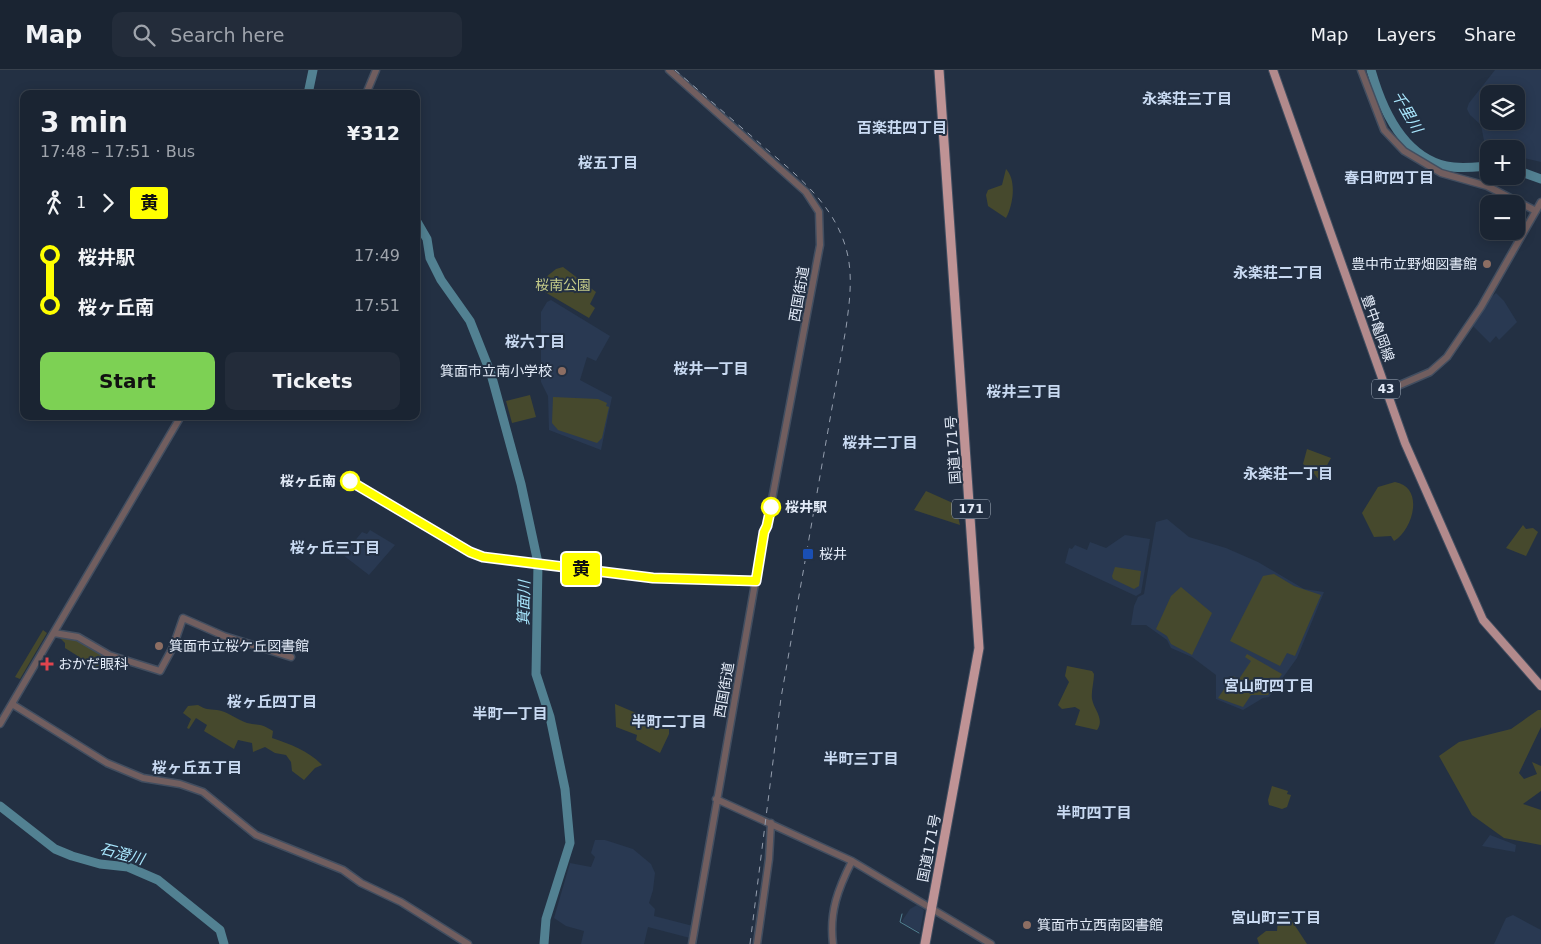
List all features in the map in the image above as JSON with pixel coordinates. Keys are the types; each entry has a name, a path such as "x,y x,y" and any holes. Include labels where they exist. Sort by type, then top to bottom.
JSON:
{"highway":[{"name":"国道171号","path":"926,944 979,648 939,70"}],"main road":[{"name":"豊中亀岡線","path":"1273,70 1405,444 1483,620 1541,686"}],"street":[{"path":"368,90 376,70"},
{"name":"西国街道","path":"669,70 793,179 815,203 819,212 820,245 716,799 692,944"},
{"path":"1362,70 1384,130 1404,151 1441,173 1486,186 1536,211"},
{"path":"1386,391 1430,372 1446,357 1481,307 1541,202"},
{"path":"0,724 179,420"},
{"path":"54,633 78,637 108,655 160,670 173,647 183,618 224,636 291,657"},
{"path":"12,704 107,763 125,772 143,778 188,786 203,792 256,835 343,870 362,883 401,902 468,944"},
{"path":"716,799 852,861 932,907 991,944"},
{"path":"758,944 769,858 771,823"},
{"path":"833,944 831,927 833,905 852,861"}],"shaded area":[{"path":"1495,70 1541,70 1541,162 1525,158 1525,140 1484,140 1482,130 1525,130 1525,85 1483,85"},
{"path":"1480,89 1480,124 1470,115 1467,109 1469,103"},
{"path":"1496,293 1504,301 1517,322 1499,340 1496,336 1490,343 1472,325 1488,300"},
{"name":"箕面市立南小学校","path":"551,300 610,336 596,361 587,357 580,380 612,397 601,450 549,430 548,396 541,382 541,312 547,302"},
{"path":"1167,519 1189,537 1226,548 1258,562 1304,589 1324,592 1297,658 1269,697 1263,698 1243,710 1216,699 1216,675 1192,657 1171,648 1167,640 1146,625 1131,625 1134,606 1138,597 1144,594 1156,522"},
{"path":"370,530 395,545 369,575 343,555 362,532 367,534"},
{"path":"1125,535 1150,539 1141,593 1136,596 1065,563 1069,548 1072,549 1075,545 1087,550 1090,542 1106,548"},
{"path":"1490,835 1516,845 1515,852 1482,846"},
{"path":"595,840 605,840 633,849 651,864 655,873 649,903 655,909 654,916 693,926 690,938 648,927 644,944 581,944 584,931 566,926 554,918 570,863 591,867 595,857 591,853"},
{"path":"917,905 924,910 920,932 905,925 902,921 910,909"},
{"path":"1513,915 1541,930 1541,944 1494,944 1506,918"}],"green space":[{"path":"1006,169 1012,180 1013,193 1006,218 988,206 986,195 988,190 1002,185"},
{"name":"桜南公園","path":"563,267 596,292 590,304 595,308 589,318 538,288 538,279 541,281 556,269"},
{"path":"530,395 536,417 512,423 506,401"},
{"path":"553,397 598,399 607,403 606,406 609,407 602,438 597,443 558,430 552,423"},
{"path":"1307,449 1331,458 1319,480 1303,464"},
{"path":"1395,482 1404,486 1410,492 1413,500 1413,509 1411,519 1406,528 1401,536 1394,541 1391,536 1374,537 1362,513 1378,487"},
{"path":"926,491 955,504 960,525 914,510"},
{"path":"1523,525 1526,529 1533,528 1538,532 1526,556 1506,548"},
{"path":"1115,567 1141,571 1139,586 1134,589 1113,579"},
{"path":"1274,574 1294,586 1321,595 1295,656 1287,653 1280,666 1230,641 1263,576"},
{"path":"1181,587 1212,613 1192,655 1171,644 1167,636 1156,629 1171,596"},
{"path":"43,630 47,633 20,679 15,677"},
{"path":"58,636 80,641 106,656 97,668 65,648 65,643"},
{"path":"1247,654 1282,674 1268,695 1251,695 1243,707 1218,698 1233,676 1239,679 1251,661 1245,657"},
{"path":"1067,666 1092,671 1094,674 1092,696 1100,722 1097,730 1075,725 1080,710 1075,707 1062,709 1058,705 1069,682 1065,676"},
{"path":"615,704 669,727 669,734 660,753 636,740 637,735 616,727"},
{"path":"198,705 205,709 221,711 243,722 269,728 273,731 272,738 305,752 322,765 315,768 304,780 292,771 291,762 286,755 275,753 265,747 253,752 252,743 238,740 234,749 204,731 207,725 196,718 189,729 187,728 191,719 183,713 188,706"},
{"path":"1538,710 1541,710 1541,727 1519,773 1524,779 1537,774 1532,762 1541,766 1541,791 1523,804 1541,810 1541,845 1504,838 1472,815 1439,756 1459,742 1511,729"},
{"path":"1272,786 1288,791 1287,794 1291,795 1287,807 1282,809 1269,805 1268,800"},
{"path":"1286,912 1307,944 1259,944 1257,938 1266,931 1277,931 1278,919 1283,918"}],"waterway":[{"name":"箕面川","path":"309,90 313,70"},
{"name":"千里川","path":"1371,70 1388,115 1406,142 1431,161 1446,166 1462,168 1480,167"},
{"name":"千里川","path":"1525,173 1541,179"},
{"name":"箕面川","path":"420,227 427,239 430,258 441,280 470,321 491,374 521,484 538,563 536,674 550,717 565,789 570,843 546,919 544,944"},
{"name":"石澄川","path":"0,806 55,849 100,864 128,867 158,880 220,930 224,944"},
{"path":"902,914 900,922 919,933"}],"railway":[{"path":"675,70 807,185 829,212 837,226 847,253 850,274 850,295 846,328 781,698 750,944"}],"bus line":[{"name":"黄","path":"350,481 470,552 483,557 653,578 756,581 764,532 771,507"}],"place":[{"name":"豊中市立野畑図書館","path":"1487,264"},
{"name":"箕面市立南小学校","path":"562,371"},
{"name":"桜ヶ丘南","path":"350,481"},
{"name":"桜井駅","path":"771,507"},
{"name":"桜井","path":"808,554"},
{"name":"箕面市立桜ケ丘図書館","path":"159,646"},
{"name":"おかだ眼科","path":"47,664"},
{"name":"箕面市立西南図書館","path":"1027,925"}],"district":[{"name":"永楽荘三丁目","path":"1187,99"},
{"name":"百楽荘四丁目","path":"902,128"},
{"name":"桜五丁目","path":"608,163"},
{"name":"春日町四丁目","path":"1389,178"},
{"name":"永楽荘二丁目","path":"1278,273"},
{"name":"桜六丁目","path":"535,342"},
{"name":"桜井一丁目","path":"711,369"},
{"name":"桜井三丁目","path":"1024,392"},
{"name":"桜井二丁目","path":"880,443"},
{"name":"永楽荘一丁目","path":"1288,474"},
{"name":"桜ヶ丘三丁目","path":"335,548"},
{"name":"宮山町四丁目","path":"1269,686"},
{"name":"桜ヶ丘四丁目","path":"272,702"},
{"name":"半町一丁目","path":"510,714"},
{"name":"半町二丁目","path":"669,722"},
{"name":"半町三丁目","path":"861,759"},
{"name":"桜ヶ丘五丁目","path":"197,768"},
{"name":"半町四丁目","path":"1094,813"},
{"name":"宮山町三丁目","path":"1276,918"}]}
